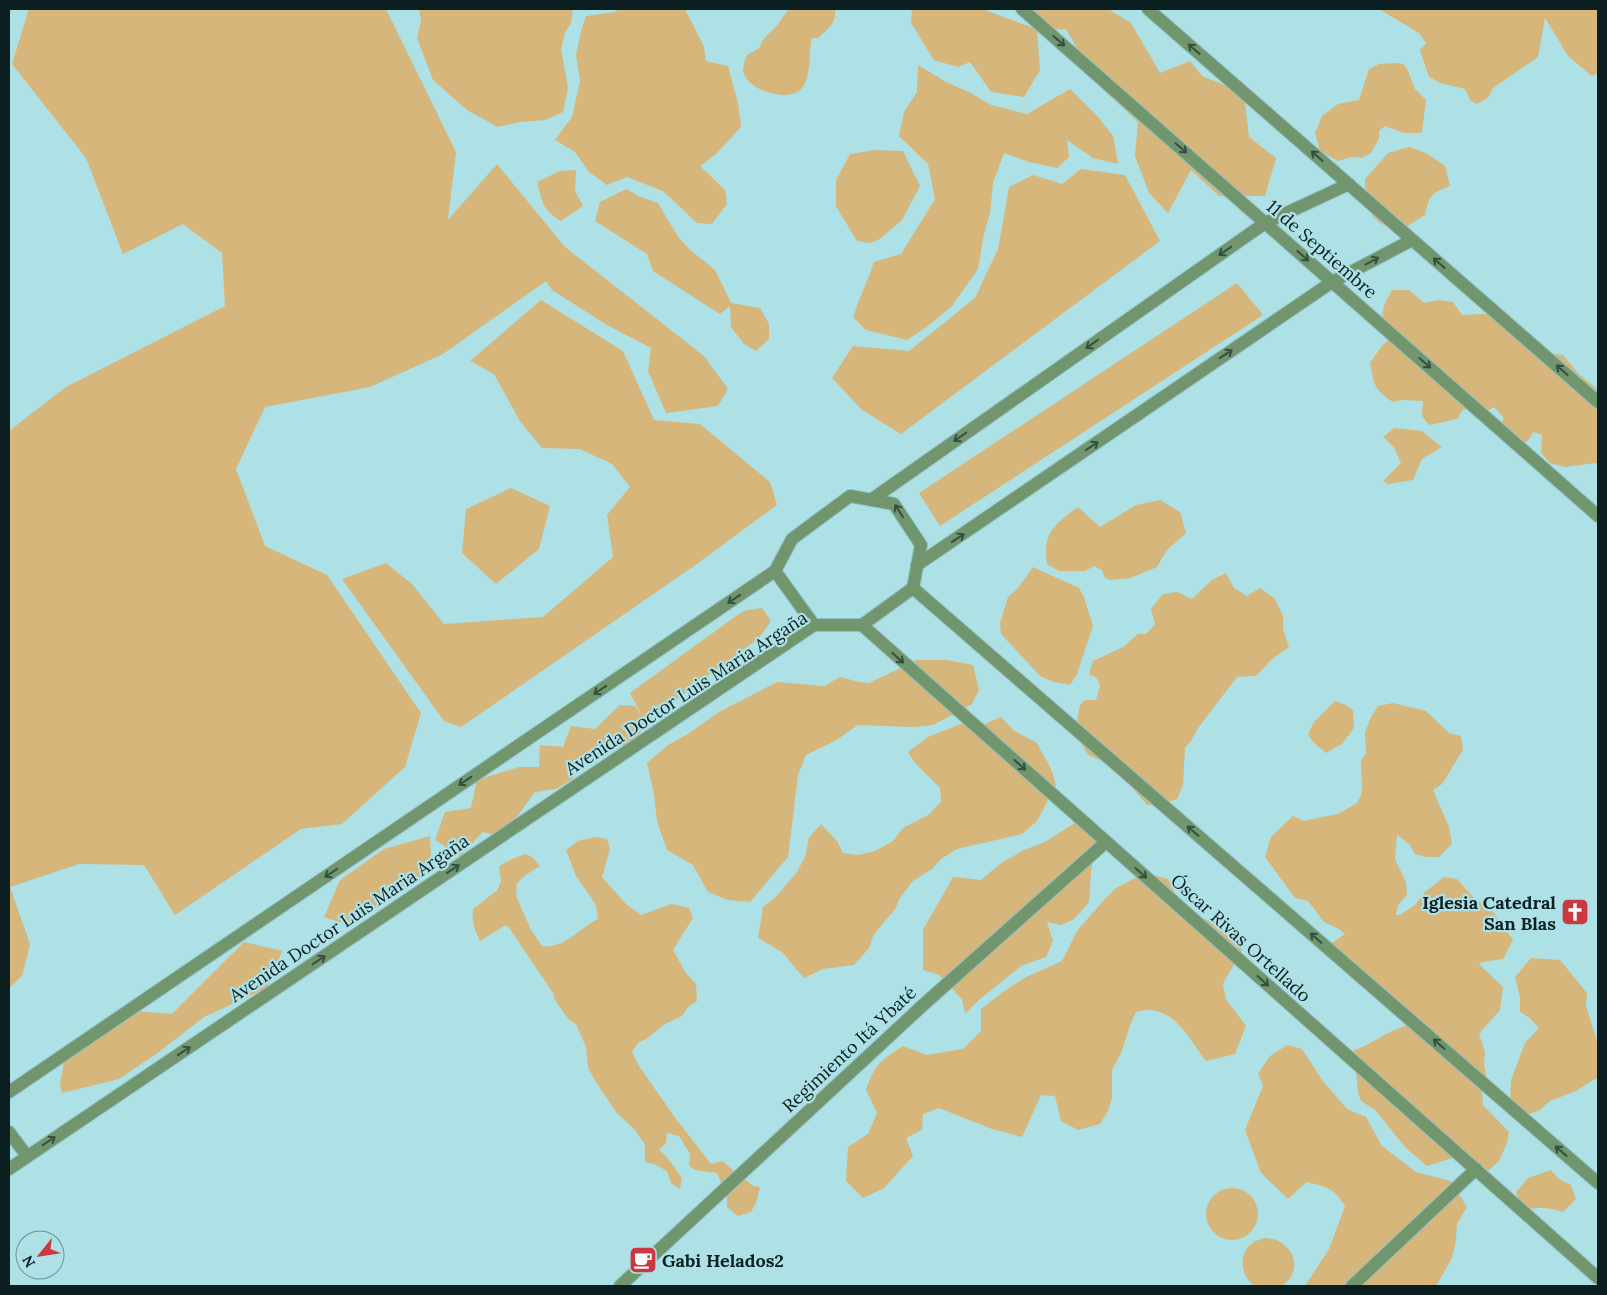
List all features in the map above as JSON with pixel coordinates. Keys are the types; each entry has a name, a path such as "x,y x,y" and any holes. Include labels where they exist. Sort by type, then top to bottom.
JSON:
{"street":[{"name":"11 de Septiembre","path":"1022,9 1598,516"},
{"path":"1148,9 1598,402"},
{"path":"871,500 1265,223 1349,184"},
{"path":"917,565 1332,282 1412,240"},
{"path":"9,1092 775,571 792,539 850,496 894,504 921,544 913,588 862,625"},
{"path":"775,571 814,625"},
{"path":"913,588 1598,1183"},
{"name":"Avenida Doctor Luis Maria Argaña","path":"9,1169 814,625 862,625"},
{"name":"Óscar Rivas Ortellado","path":"862,625 1598,1278"},
{"name":"Regimiento Itá Ybaté","path":"620,1286 908,1018 1106,842"},
{"path":"9,1132 27,1156"},
{"path":"1352,1286 1476,1170"}],"shaded area":[{"path":"29,9 386,9 456,152 448,220 497,164 565,247 704,356 728,389 718,406 666,413 648,371 651,348 607,325 552,290 546,281 443,354 370,387 265,407 236,469 265,546 327,575 421,713 405,767 342,824 301,829 175,915 144,865 79,864 10,887 30,944 22,976 9,988 9,431 66,387 225,306 222,253 183,224 123,254 86,158 12,64"},
{"path":"419,9 573,9 571,23 565,33 561,49 568,88 563,112 545,120 520,122 498,127 467,110 433,80 417,38 421,20"},
{"path":"619,9 685,9 704,47 706,61 728,66 738,103 741,127 716,154 700,166 725,190 727,204 712,224 697,223 663,191 627,177 607,185 589,172 575,152 555,140 572,117 580,81 576,54 586,16 615,12"},
{"path":"789,9 835,9 835,18 828,29 818,38 812,38 807,78 801,89 787,95 759,89 746,78 743,69 747,56 759,48 764,39"},
{"path":"912,9 982,9 1036,29 1029,9 1108,9 1131,23 1160,73 1190,61 1202,76 1244,93 1249,137 1276,158 1265,196 1219,196 1191,170 1168,213 1149,193 1135,156 1138,122 1098,85 1066,29 1037,30 1040,70 1024,97 991,92 970,62 958,67 934,60 911,23"},
{"path":"1379,9 1598,9 1598,73 1592,76 1568,56 1545,18 1538,57 1493,88 1488,98 1477,104 1471,101 1465,89 1441,83 1429,77 1420,50 1426,43 1419,33"},
{"path":"1379,64 1403,64 1415,89 1426,100 1422,133 1404,133 1385,126 1379,131 1379,138 1371,153 1361,158 1351,157 1338,161 1320,151 1315,133 1322,116 1338,104 1359,100 1369,69"},
{"path":"918,65 991,105 1027,114 1070,89 1098,117 1113,136 1118,164 1093,158 1067,140 1069,157 1057,168 1029,162 1004,153 993,183 990,213 978,269 952,306 907,340 866,330 853,317 874,262 901,254 935,199 928,164 899,136 904,112 917,92"},
{"path":"1409,147 1426,153 1445,166 1450,186 1432,196 1425,215 1401,230 1382,224 1371,214 1366,198 1365,179 1388,153"},
{"path":"876,150 903,151 920,186 902,220 880,239 870,243 857,241 836,206 836,180 850,154"},
{"path":"1081,169 1125,175 1160,241 901,434 862,410 832,378 853,346 909,351 975,298 998,249 1009,187 1033,175 1062,184"},
{"path":"576,170 575,191 583,206 561,221 550,213 544,205 537,182 560,171"},
{"path":"626,189 638,196 658,203 679,238 689,249 715,270 731,303 760,308 769,324 769,339 756,351 744,344 731,327 730,306 720,314 653,271 647,254 595,221 600,202"},
{"path":"1237,283 1263,315 940,526 919,493"},
{"path":"1392,290 1409,290 1424,303 1438,300 1453,302 1462,315 1504,313 1510,326 1529,350 1563,355 1577,372 1598,390 1598,465 1596,463 1565,467 1550,463 1541,453 1542,435 1533,432 1528,441 1517,443 1498,428 1504,418 1494,407 1486,411 1463,409 1457,419 1429,425 1422,416 1423,401 1401,400 1393,402 1382,394 1374,381 1370,363 1381,347 1392,336 1383,318 1383,308"},
{"path":"541,300 623,351 654,420 700,424 770,482 777,505 694,566 461,727 444,721 342,579 386,563 413,585 444,624 543,617 613,557 607,515 630,487 612,464 580,449 542,448 520,421 494,374 470,361"},
{"path":"1394,428 1422,431 1442,447 1422,459 1413,480 1388,484 1383,481 1401,463 1394,447 1383,437"},
{"path":"511,488 550,506 539,549 496,584 462,553 466,509"},
{"path":"1160,500 1180,512 1186,533 1167,550 1157,567 1131,578 1111,580 1105,578 1102,570 1094,566 1085,571 1059,571 1047,564 1046,545 1052,530 1063,518 1078,507 1100,527 1136,505"},
{"path":"1033,567 1079,588 1084,597 1093,626 1077,674 1070,685 1054,682 1040,676 1001,634 1000,623 1008,597 1018,588"},
{"path":"1226,573 1234,588 1247,596 1260,588 1274,598 1283,615 1283,629 1289,647 1272,659 1256,676 1237,677 1185,748 1183,785 1177,799 1158,805 1147,805 1118,768 1088,755 1075,732 1080,705 1085,700 1096,700 1100,686 1097,678 1089,674 1093,661 1123,647 1138,634 1146,634 1155,624 1151,609 1163,594 1177,592 1192,599 1212,580"},
{"path":"762,608 771,621 759,638 646,722 633,745 608,747 591,760 574,769 573,779 556,789 535,792 502,837 483,832 460,856 435,840 445,812 471,808 477,780 519,767 539,767 540,745 563,747 571,726 595,729 620,705 635,706 642,716 630,693 743,611"},
{"path":"917,660 947,660 973,665 979,690 972,704 933,725 912,727 858,725 835,741 806,755 798,775 788,857 750,902 728,900 708,892 693,865 667,850 657,821 654,794 647,763 668,745 688,734 719,712 777,682 824,686 840,677 869,683"},
{"path":"1335,701 1353,710 1354,728 1342,744 1326,753 1313,742 1308,734 1314,722"},
{"path":"1393,703 1426,711 1449,733 1461,736 1463,750 1442,784 1433,790 1449,827 1452,844 1439,857 1427,857 1415,854 1409,844 1397,835 1395,859 1406,882 1407,895 1398,905 1396,915 1400,915 1415,905 1425,892 1444,877 1457,879 1473,897 1493,912 1513,940 1503,959 1479,964 1503,987 1500,1010 1479,1034 1485,1052 1484,1063 1488,1085 1482,1089 1483,1105 1509,1132 1507,1143 1499,1161 1489,1170 1463,1166 1453,1158 1427,1166 1405,1147 1375,1110 1361,1101 1358,1092 1354,1050 1416,1022 1329,945 1345,934 1324,922 1308,901 1295,898 1265,857 1271,837 1293,816 1304,821 1338,814 1357,803 1362,793 1361,761 1366,753 1365,732 1378,706"},
{"path":"1001,717 1013,730 1037,743 1052,771 1056,785 1037,821 1022,834 957,849 913,881 900,898 895,909 874,934 869,948 854,965 823,969 804,978 782,952 758,938 763,907 776,897 797,872 805,857 809,838 821,824 837,841 843,853 858,855 875,851 893,841 903,828 928,815 941,802 940,788 915,763 908,752 928,737 966,722 983,725"},
{"path":"1081,819 1098,831 1091,871 1089,902 1074,919 1061,925 1047,922 1053,941 1046,957 1021,966 980,999 965,1014 962,999 939,975 923,970 923,930 953,877 981,880 1001,863 1024,850 1045,842"},
{"path":"430,836 432,871 388,898 352,926 324,917 340,880 384,849"},
{"path":"595,837 607,839 610,849 602,877 626,904 641,915 672,904 689,908 693,918 673,950 686,973 696,984 697,1001 688,1007 682,1016 665,1024 638,1043 632,1052 639,1066 676,1119 711,1164 722,1161 753,1186 760,1187 756,1203 751,1212 738,1216 727,1207 727,1197 717,1173 695,1170 689,1166 690,1154 679,1136 667,1133 666,1143 659,1150 667,1157 682,1178 680,1189 671,1183 667,1171 654,1164 645,1162 645,1145 636,1131 616,1112 588,1068 586,1047 576,1024 569,1020 555,1000 553,993 508,926 504,926 480,941 476,932 473,922 473,909 497,891 501,881 499,866 526,854 533,858 540,866 517,883 516,896 531,930 542,946 557,945 598,919 596,905 576,876 566,850 578,841"},
{"path":"1145,873 1168,879 1182,908 1215,924 1235,926 1242,950 1223,984 1226,999 1246,1026 1235,1054 1206,1061 1184,1030 1170,1017 1152,1010 1136,1012 1122,1051 1112,1070 1112,1098 1108,1111 1100,1124 1078,1130 1061,1121 1055,1096 1041,1095 1022,1137 992,1129 939,1108 923,1114 922,1130 906,1138 913,1156 884,1188 863,1198 846,1181 848,1147 868,1134 877,1113 866,1090 879,1064 903,1046 927,1055 963,1049 981,1031 981,1009 1026,977 1062,961 1077,931 1104,900 1116,888"},
{"path":"244,942 282,951 267,988 204,1017 159,1052 119,1079 62,1093 60,1084 66,1051 101,1021 124,1010 172,1014"},
{"path":"1531,958 1560,960 1587,993 1586,1006 1598,1044 1598,1077 1576,1091 1550,1101 1540,1110 1524,1116 1510,1104 1511,1080 1525,1043 1539,1028 1530,1018 1520,1012 1520,997 1515,977"},
{"path":"1287,1045 1302,1049 1322,1080 1347,1109 1366,1117 1382,1146 1416,1172 1451,1181 1467,1207 1457,1224 1452,1258 1436,1286 1305,1286 1329,1249 1345,1206 1337,1195 1329,1189 1307,1182 1288,1199 1261,1173 1245,1130 1263,1086 1258,1074 1270,1056"},
{"path":"1551,1170 1559,1179 1571,1185 1576,1199 1563,1212 1543,1208 1523,1210 1516,1192 1528,1178"},
{"path":"1232,1188 1246,1192 1254,1200 1258,1214 1254,1228 1246,1236 1232,1240 1218,1236 1210,1228 1206,1214 1210,1200 1218,1192"},
{"path":"1264,1238 1274,1239 1282,1243 1292,1256 1294,1263 1293,1271 1289,1279 1282,1286 1255,1286 1244,1272 1243,1260 1246,1250 1253,1242"}],"place":[{"name":"Iglesia Catedral San Blas","path":"1575,912"},
{"name":"Gabi Helados2","path":"643,1260"}]}
